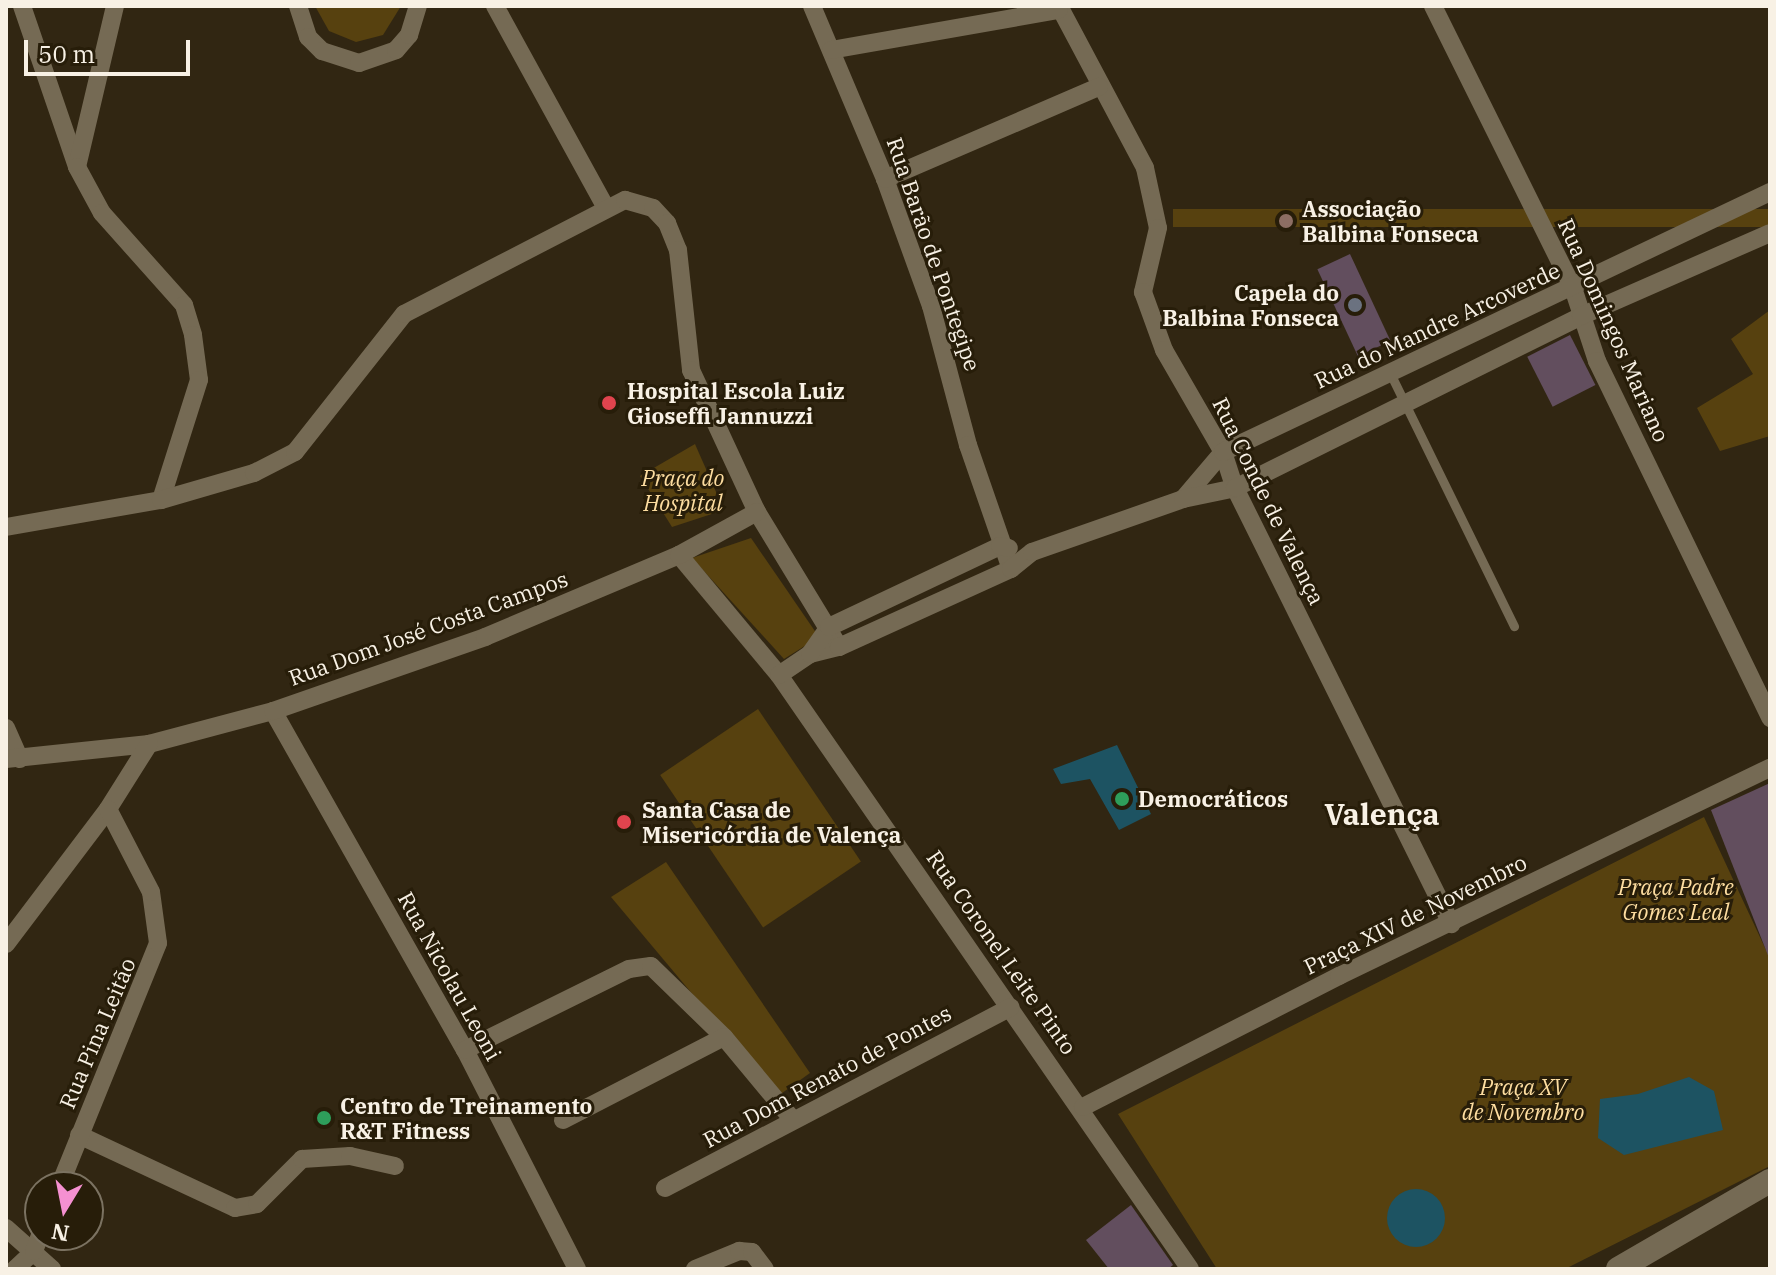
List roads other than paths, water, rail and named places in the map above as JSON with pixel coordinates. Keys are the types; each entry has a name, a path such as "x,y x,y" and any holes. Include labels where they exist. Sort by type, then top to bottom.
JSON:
{"street":[{"path":"22,6 77,167 102,213 184,305 193,335 199,380 161,500"},
{"path":"77,167 115,6"},
{"path":"298,6 308,37 322,51 359,63 396,50 409,35 418,6"},
{"path":"496,6 605,206"},
{"name":"Rua Barão de Pontegipe","path":"812,6 885,179 952,371 1000,546 1011,569"},
{"name":"Rua Domingos Mariano","path":"1433,6 1573,288 1597,361 1770,718"},
{"path":"831,50 1059,8"},
{"name":"Rua Conde de Valença","path":"1059,8 1145,168 1155,200 1158,228 1144,276 1146,309 1164,350 1223,452 1235,488 1451,924"},
{"path":"885,179 1099,87"},
{"name":"Rua do Mandre Arcoverde","path":"1183,499 1223,452 1770,192"},
{"path":"6,527 161,500 254,473 295,452 404,314 605,206 638,202 653,208 667,223 678,250 691,370 757,512 839,647"},
{"path":"779,675 810,654 839,647 1011,569 1032,552 1183,499 1235,488 1581,316 1770,233"},
{"name":"Rua Dom José Costa Campos","path":"13,759 149,744 273,711 485,637 679,555 757,512"},
{"path":"810,654 829,627 1000,546 1032,552"},
{"name":"Rua Coronel Leite Pinto","path":"679,555 779,675 1083,1107 1190,1269"},
{"name":"Rua Nicolau Leoni","path":"273,711 465,1050 577,1269"},
{"path":"6,728 13,759"},
{"path":"6,944 108,809 149,744"},
{"name":"Praça XIV de Novembro","path":"1083,1107 1770,768"},
{"name":"Rua Pina Leitão","path":"65,1171 158,943 151,892 108,809"},
{"path":"465,1050 629,969 651,966 666,976 724,1037 793,1120"},
{"name":"Rua Dom Renato de Pontes","path":"665,1188 1011,1007"},
{"path":"563,1120 724,1037"},
{"path":"79,1135 235,1208 257,1204 302,1159 350,1156 395,1166"},
{"path":"1627,1267 1770,1181"},
{"path":"15,1269 30,1251"},
{"path":"42,1251 52,1269"},
{"path":"695,1269 739,1251 752,1252 765,1269"}],"lane":[{"path":"1390,373 1514,626"}],"water":[{"name":"Democráticos","path":"1117,745 1151,814 1119,830 1090,779 1061,784 1053,769"},
{"path":"1689,1077 1714,1091 1723,1130 1624,1155 1598,1138 1600,1099 1638,1094"},
{"path":"1416,1189 1436,1198 1445,1218 1436,1238 1416,1247 1396,1238 1387,1218 1396,1198"}],"place":[{"name":"Associação Balbina Fonseca","path":"1286,221"},
{"name":"Capela do Balbina Fonseca","path":"1355,305"},
{"name":"Hospital Escola Luiz Gioseffi Jannuzzi","path":"609,403"},
{"name":"Democráticos","path":"1122,799"},
{"name":"Santa Casa de Misericórdia de Valença","path":"624,822"},
{"name":"Centro de Treinamento R&T Fitness","path":"324,1118"}],"district":[{"name":"Valença","path":"1382,814"}],"park label":[{"name":"Praça do Hospital","path":"683,490"},
{"name":"Praça Padre Gomes Leal","path":"1676,898"},
{"name":"Praça XV de Novembro","path":"1523,1098"}]}
